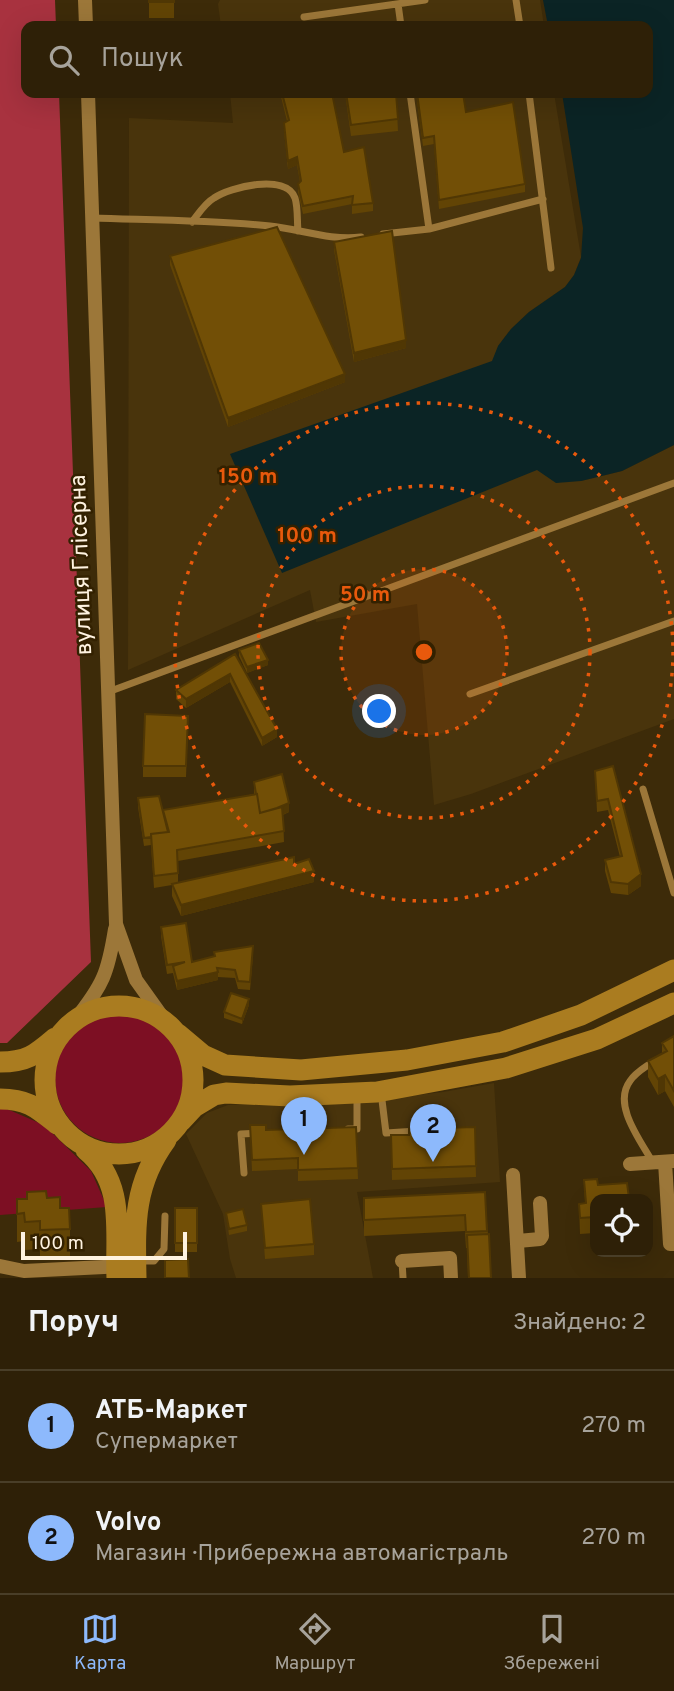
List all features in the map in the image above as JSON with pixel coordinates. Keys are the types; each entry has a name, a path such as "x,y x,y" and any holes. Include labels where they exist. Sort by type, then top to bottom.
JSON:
{"main road":[{"path":"0,1062 19,1062 30,1058 89,1012 121,1005 152,1013 203,1055 225,1065 301,1070 380,1063 503,1042 582,1015 674,970"},
{"path":"128,1270 140,1188 153,1157 194,1107 214,1095 372,1092 423,1085 506,1068 597,1039 674,1003"},
{"path":"69,1026 50,1054 44,1079 46,1096 52,1113 67,1133 102,1165 109,1177 128,1270"},
{"path":"0,1099 20,1100 31,1104 88,1148 104,1153 122,1155 155,1146 175,1128 189,1105 193,1086 193,1068 187,1050 172,1028"},
{"path":"422,1057 410,1069 411,1078 423,1085"},
{"path":"372,1092 392,1082 392,1072 380,1063"}],"street":[{"path":"85,0 86,21"},
{"name":"вулиця Глісерна","path":"88,98 116,924 136,979 172,1028"},
{"path":"69,1026 91,1000 105,976 110,963 116,924"},
{"path":"629,1164 664,1162 670,1244 674,1244"},
{"path":"513,1175 519,1278"},
{"path":"518,1241 540,1240 540,1203"},
{"path":"402,1261 450,1258 451,1278"},
{"path":"0,1266 24,1271 128,1270"}],"lane":[{"path":"304,17 425,0"},
{"path":"516,0 519,21"},
{"path":"398,4 400,21"},
{"path":"411,98 429,229"},
{"path":"529,98 551,268"},
{"path":"192,222 211,200 222,193 264,184 279,184 289,189 295,197 298,231"},
{"path":"379,235 429,229 543,199"},
{"path":"92,218 273,226 331,237 367,236"},
{"path":"107,692 674,483"},
{"path":"470,694 674,621"},
{"path":"643,789 674,893"},
{"path":"651,1063 629,1081 623,1100 632,1125 664,1162"},
{"path":"344,1129 357,1129 372,1092"},
{"path":"372,1092 386,1133 426,1131"},
{"path":"244,1172 241,1134 267,1133"},
{"path":"128,1270 154,1261 164,1249 165,1216"},
{"path":"402,1261 403,1278"}],"shaded area":[{"path":"0,0 55,0 56,21 21,21 21,98 59,98 91,962 7,1043 0,1043"},
{"path":"220,0 540,0 543,21 220,21"},
{"path":"230,98 555,98 581,257 574,275 565,287 529,312 498,346 581,481 622,471 674,445 674,719 471,794 434,805 417,604 316,622 310,590 128,670 129,118 233,123"},
{"path":"120,1013 145,1018 166,1032 180,1053 185,1078 180,1103 166,1124 145,1138 120,1143 95,1138 74,1124 60,1103 55,1078 60,1053 74,1032 95,1018"},
{"path":"494,1083 500,1182 357,1192 373,1278 236,1278 223,1214 186,1134 207,1113 228,1105 373,1100"},
{"path":"0,1106 44,1125 91,1171 107,1207 0,1215"}],"water":[{"path":"543,0 674,0 674,445 622,471 581,481 556,483 537,470 282,573 230,454 492,361 498,346 511,329 529,312 565,287 574,275 581,258 583,228 563,98 653,98 653,21 547,21"}],"building":[{"path":"174,0 174,2 149,2"},
{"path":"283,98 333,98 344,152 364,147 373,203 352,205 353,196 303,206 298,184 301,181 297,157 288,161 284,123 289,120"},
{"path":"347,98 396,98 398,119 351,125"},
{"path":"418,98 464,98 466,112 513,102 525,184 439,200 434,136 423,138"},
{"path":"277,227 345,374 228,418 170,256"},
{"path":"392,231 406,340 354,353 334,242"},
{"path":"259,643 268,660 247,667 239,650"},
{"path":"235,654 277,729 262,738 230,674 186,699 176,690"},
{"path":"145,714 188,716 186,766 143,766"},
{"path":"613,766 641,874 628,884 611,882 605,860 622,856 608,799 597,801 595,771"},
{"path":"282,774 289,803 260,813 254,782"},
{"path":"257,794 260,813 282,807 284,831 177,850 178,873 154,876 151,834 169,832 163,810"},
{"path":"159,796 168,832 151,834 151,837 144,838 138,798"},
{"path":"294,857 294,864 309,859 314,871 181,905 172,884"},
{"path":"186,923 192,962 215,956 214,952 253,946 250,982 238,981 235,970 217,968 218,972 177,981 173,966 185,962 167,965 161,927"},
{"path":"231,993 249,999 242,1019 224,1012"},
{"path":"674,1036 674,1091 665,1075 658,1079 648,1061 667,1051 662,1043"},
{"path":"250,1125 266,1125 266,1130 356,1127 358,1168 298,1170 298,1158 252,1160"},
{"path":"475,1127 476,1166 392,1169 391,1135 409,1135 409,1129"},
{"path":"597,1179 598,1185 627,1183 628,1194 590,1194 590,1217 580,1218 579,1204 586,1203 584,1180"},
{"path":"46,1191 47,1198 60,1197 60,1208 69,1208 70,1229 40,1230 40,1221 25,1222 24,1213 17,1214 17,1199 27,1199 27,1192"},
{"path":"485,1192 487,1231 466,1232 465,1215 364,1220 364,1198"},
{"path":"310,1199 314,1244 265,1248 261,1204"},
{"path":"175,1208 197,1208 197,1243 175,1243"},
{"path":"243,1209 247,1225 229,1229 226,1213"},
{"path":"489,1234 491,1278 469,1278 467,1235"},
{"path":"188,1259 189,1278 165,1278 165,1260"}],"place":[{"name":"АТБ-Маркет","path":"304,1155"},
{"name":"Volvo","path":"433,1162"}]}
